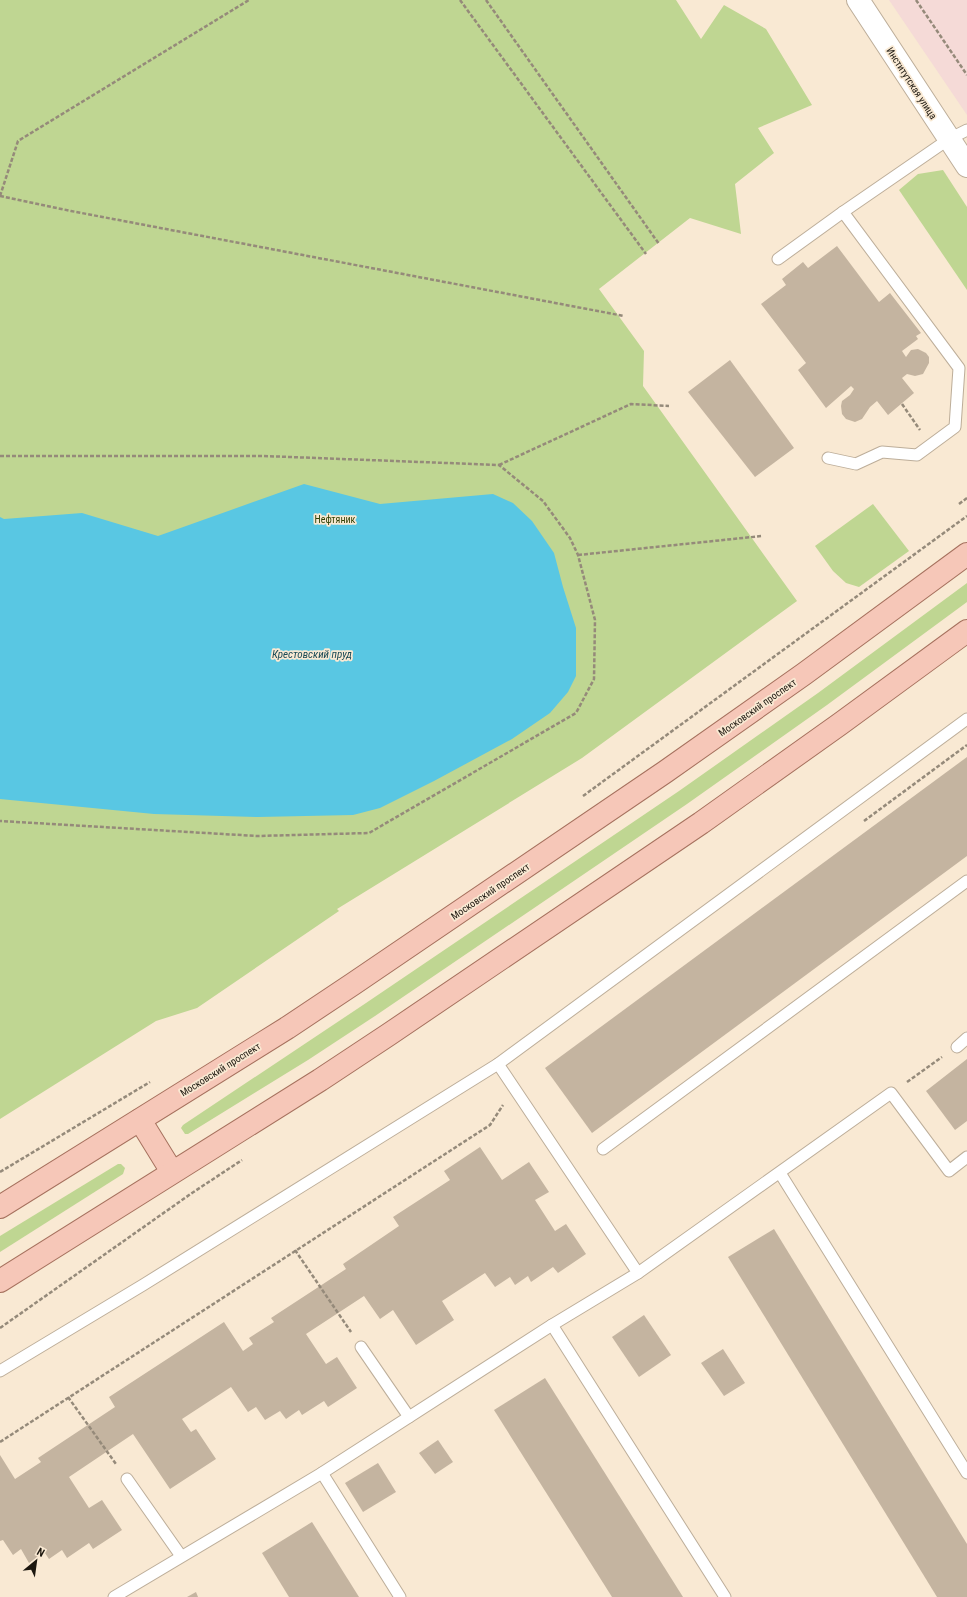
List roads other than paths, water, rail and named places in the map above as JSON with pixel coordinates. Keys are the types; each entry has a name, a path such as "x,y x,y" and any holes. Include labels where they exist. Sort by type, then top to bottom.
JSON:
{"main road":[{"name":"Московский проспект","path":"0,1207 140,1120 346,988 665,772 804,674 967,554"},
{"path":"0,1281 326,1076 701,823 967,631"},
{"path":"140,1120 172,1172"}],"street":[{"name":"Институтская улица","path":"858,0 958,135 967,166"}],"lane":[{"path":"778,259 843,212 958,135"},
{"path":"828,458 856,464 882,452 917,455 956,427 959,368 843,212"},
{"path":"0,1371 498,1064 967,719"},
{"path":"603,1149 967,881"},
{"path":"957,1047 967,1038"},
{"path":"498,1064 638,1273"},
{"path":"114,1597 322,1473 552,1325 638,1273 891,1093 949,1171 967,1157"},
{"path":"780,1173 967,1473"},
{"path":"552,1325 725,1597"},
{"path":"361,1347 409,1417"},
{"path":"322,1473 400,1597"},
{"path":"127,1479 181,1556"}],"water":[{"name":"Крестовский пруд","path":"304,484 380,504 493,494 513,503 532,521 554,553 576,628 576,676 568,692 550,713 512,739 380,808 353,815 258,817 154,814 0,799 0,517 4,519 82,513 158,536"}],"park label":[{"name":"Нефтяник","path":"335,519"}]}
